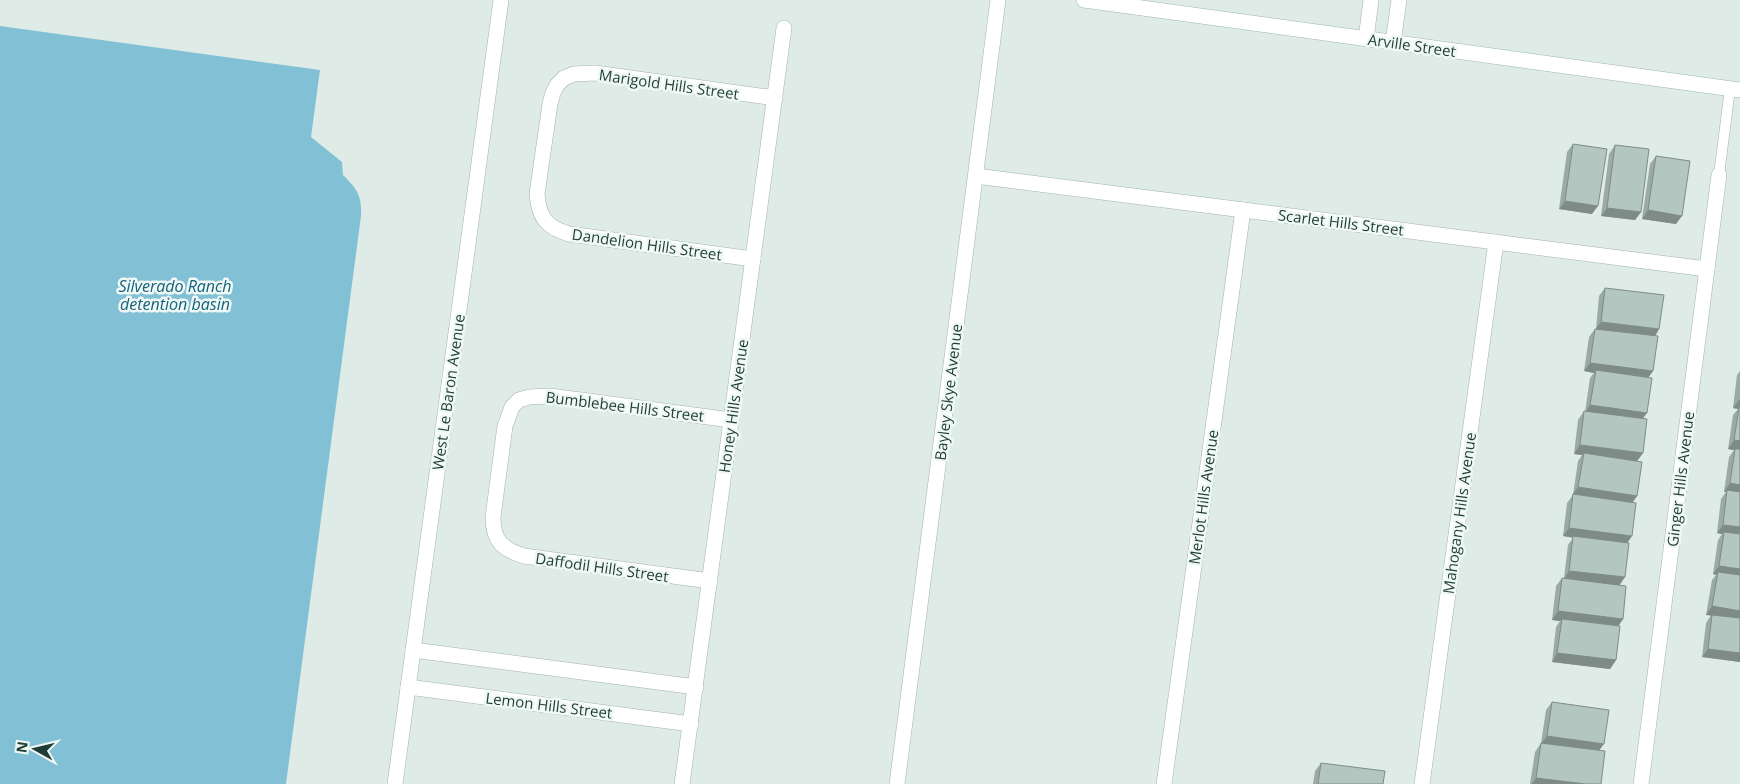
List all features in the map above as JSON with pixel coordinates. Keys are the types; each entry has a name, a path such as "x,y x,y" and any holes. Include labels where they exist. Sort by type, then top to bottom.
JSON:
{"street":[{"name":"West Le Baron Avenue","path":"395,784 501,0"},
{"name":"Bayley Skye Avenue","path":"897,784 998,0"},
{"name":"Arville Street","path":"1084,0 1735,89"},
{"path":"1366,39 1372,0"},
{"path":"1394,42 1399,0"},
{"name":"Honey Hills Avenue","path":"682,784 784,28"},
{"name":"Marigold Hills Street","path":"544,220 538,206 537,194 548,113 553,93 557,85 564,78 579,74 595,73 775,98"},
{"name":"Ginger Hills Avenue","path":"1640,784 1719,175"},
{"name":"Scarlet Hills Street","path":"976,176 1707,269"},
{"name":"Merlot Hills Avenue","path":"1164,784 1243,210"},
{"name":"Dandelion Hills Street","path":"544,220 558,230 569,234 753,259"},
{"name":"Mahogany Hills Avenue","path":"1422,784 1496,242"},
{"name":"Bumblebee Hills Street","path":"500,542 493,528 493,517 501,453 508,415 512,407 519,400 540,395 731,420"},
{"name":"Daffodil Hills Street","path":"500,542 503,547 513,553 524,556 710,581"},
{"path":"413,650 696,687"},
{"name":"Lemon Hills Street","path":"408,687 691,724"}],"lane":[{"path":"1719,175 1735,89"}],"water":[{"name":"Silverado Ranch detention basin","path":"0,26 320,70 311,137 342,162 343,175 358,193 361,203 361,216 286,784 0,784"}],"building":[{"path":"1573,144 1607,149 1598,206 1565,201"},
{"path":"1615,145 1649,149 1641,212 1607,208"},
{"path":"1656,156 1690,161 1682,216 1648,210"},
{"path":"1605,288 1664,295 1659,329 1601,322"},
{"path":"1595,329 1658,336 1653,371 1590,363"},
{"path":"1596,370 1652,378 1647,413 1590,405"},
{"path":"1740,407 1740,441 1734,440"},
{"path":"1584,411 1647,419 1643,453 1580,445"},
{"path":"1735,449 1740,449 1740,485 1730,483"},
{"path":"1584,453 1642,462 1637,496 1578,487"},
{"path":"1727,490 1740,492 1740,527 1723,525"},
{"path":"1573,494 1636,503 1632,536 1569,528"},
{"path":"1724,532 1740,534 1740,569 1719,566"},
{"path":"1573,536 1629,543 1625,577 1569,571"},
{"path":"1718,572 1740,575 1740,611 1712,606"},
{"path":"1562,578 1626,586 1623,619 1558,611"},
{"path":"1712,615 1740,618 1740,653 1708,649"},
{"path":"1562,619 1620,626 1616,660 1557,653"},
{"path":"1552,702 1609,710 1604,744 1547,736"},
{"path":"1541,743 1605,751 1601,784 1536,778"},
{"path":"1321,763 1385,771 1383,784 1318,784"}]}
